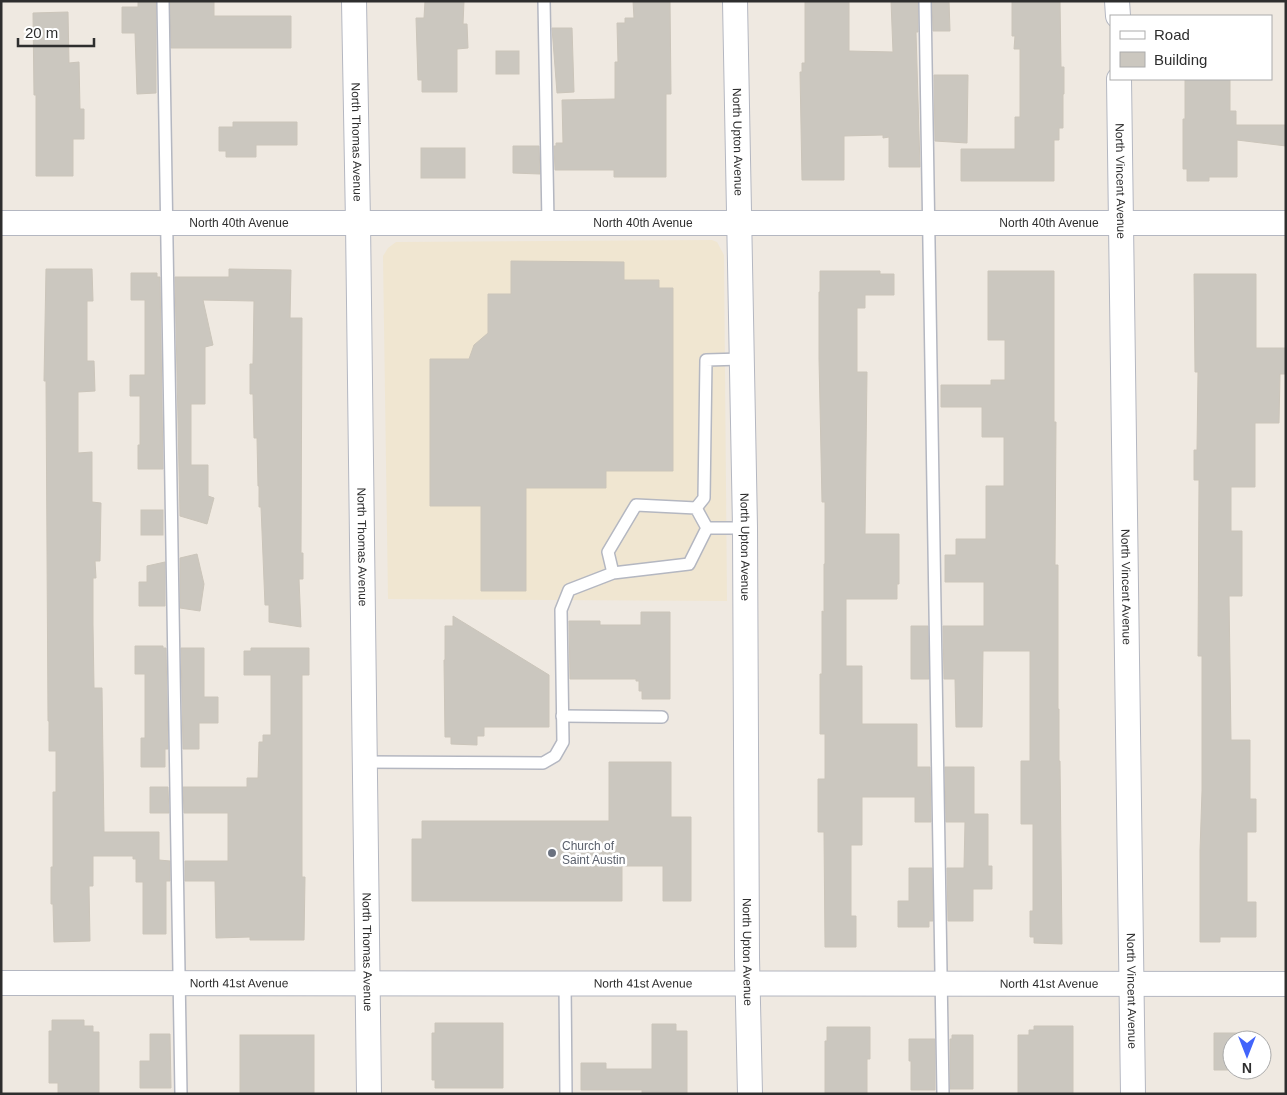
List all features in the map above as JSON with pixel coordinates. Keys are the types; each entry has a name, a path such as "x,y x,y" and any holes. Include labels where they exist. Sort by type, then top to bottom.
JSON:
{"street":[{"name":"North Thomas Avenue","path":"354,1 369,1094"},
{"name":"North Upton Avenue","path":"735,1 745,528 747,983 750,1094"},
{"path":"1118,1 1118,15"},
{"name":"North Vincent Avenue","path":"1119,80 1132,1094"},
{"name":"North 40th Avenue","path":"1,223 1286,223"},
{"name":"North 41st Avenue","path":"1,982 1286,984"}],"lane":[{"path":"163,1 181,1094"},
{"path":"544,1 548,223"},
{"path":"925,1 943,1094"},
{"path":"696,508 704,498 706,360 742,359"},
{"path":"613,573 608,552 636,505 696,508"},
{"path":"696,508 707,528"},
{"path":"364,762 544,763 556,756 563,742 561,610 569,590 613,573 688,564 707,528"},
{"path":"707,528 745,528"},
{"path":"562,716 662,717"},
{"path":"565,983 566,1094"}],"shaded area":[{"path":"712,240 717,242 724,255 727,601 388,599 383,256 388,248 396,242"}],"building":[{"path":"138,1 156,1 156,93 137,94 135,33 122,33 122,7 138,7"},
{"path":"170,1 214,1 214,16 291,16 291,48 171,48"},
{"path":"425,1 464,1 463,24 467,24 468,48 457,49 457,92 422,92 422,80 418,80 416,18 424,18"},
{"path":"633,1 670,1 671,94 666,94 666,177 614,177 614,170 555,170 554,146 556,146 556,143 563,143 562,100 615,99 615,62 618,62 617,23 625,23 625,18 634,18"},
{"path":"805,1 849,1 849,51 893,52 891,1 918,1 918,32 916,32 920,167 889,167 889,137 883,138 883,135 844,136 844,180 802,180 800,72 802,72 802,63 805,63"},
{"path":"932,1 949,1 950,31 933,31"},
{"path":"1012,1 1060,1 1061,67 1064,67 1063,128 1059,128 1059,140 1054,140 1054,181 961,181 961,149 1015,149 1015,117 1020,117 1020,49 1014,49 1015,36 1012,36"},
{"path":"68,12 69,63 79,62 80,109 84,109 84,139 73,139 73,176 36,176 33,13"},
{"path":"552,28 572,28 574,92 557,93"},
{"path":"496,51 519,51 519,74 496,74"},
{"path":"934,75 968,75 967,143 935,141"},
{"path":"1185,80 1230,80 1230,111 1236,111 1236,125 1286,125 1286,146 1237,140 1237,177 1209,177 1209,181 1187,181 1187,169 1183,169 1183,119 1185,119"},
{"path":"233,122 297,122 297,145 256,145 256,157 226,157 226,151 219,151 219,127 233,127"},
{"path":"513,146 539,146 540,174 513,173"},
{"path":"421,148 465,148 465,178 421,178"},
{"path":"511,261 624,262 624,280 659,280 659,288 673,288 673,471 606,471 606,488 526,488 526,591 481,591 481,506 430,506 430,359 469,359 474,345 488,333 488,294 511,294"},
{"path":"46,269 92,269 93,301 87,301 87,361 94,361 95,391 78,392 78,453 92,452 92,502 101,503 100,561 95,561 96,578 93,578 93,625 94,688 102,688 104,832 159,832 159,860 170,861 170,881 166,881 166,934 143,934 143,882 136,882 136,859 133,859 133,856 93,856 93,886 89,886 90,941 54,942 51,867 53,867 53,792 56,792 56,751 49,751 48,721 46,381 44,381"},
{"path":"229,269 291,270 290,318 302,318 301,553 303,553 303,579 299,579 301,627 269,622 269,605 265,605 257,438 254,438 253,394 250,394 250,364 253,364 254,301 203,300 213,345 205,347 205,404 191,404 191,465 208,465 208,496 214,498 207,524 180,516 175,277 229,277"},
{"path":"820,271 880,271 880,274 894,274 894,295 865,295 865,308 857,308 857,372 867,372 865,534 899,534 899,584 897,584 897,599 846,599 846,666 862,666 862,724 917,724 917,767 930,767 931,822 915,822 915,797 862,797 862,845 851,845 851,916 856,916 856,947 825,947 824,832 818,832 818,779 825,779 825,734 820,734 825,502 822,502 819,358"},
{"path":"988,271 1054,271 1055,565 1058,565 1058,709 1062,944 1034,943 1034,937 1030,937 1030,911 1033,911 1033,824 1021,824 1021,761 1030,761 1030,651 983,651 982,727 956,727 955,679 944,679 943,626 984,626 984,582 945,582 945,555 956,555 956,539 986,539 986,486 1004,486 1004,437 982,437 982,407 941,407 941,385 991,385 991,380 1005,380 1005,340 988,340"},
{"path":"131,273 157,273 157,277 160,277 163,469 138,469 140,396 130,396 130,375 145,375 145,300 131,300"},
{"path":"1194,274 1256,274 1256,348 1286,348 1286,374 1280,374 1279,423 1255,423 1255,487 1231,487 1231,531 1242,531 1242,596 1229,596 1231,740 1250,740 1250,799 1256,799 1256,832 1247,832 1247,902 1256,902 1256,937 1220,937 1220,942 1200,942 1202,656 1198,656 1199,480 1194,480 1194,450 1197,450 1198,372 1195,372"},
{"path":"141,510 163,510 163,535 141,535"},
{"path":"197,554 204,584 200,611 180,608 180,558"},
{"path":"165,562 165,606 139,606 139,582 147,582 147,566"},
{"path":"641,612 670,612 670,699 642,699 642,691 639,691 639,681 636,681 636,679 570,679 569,621 600,621 600,625 641,625"},
{"path":"453,616 549,675 549,727 484,727 484,736 477,736 477,745 451,744 451,737 445,737 444,660 445,626 453,626"},
{"path":"911,626 928,626 929,679 911,679"},
{"path":"135,646 163,646 163,648 166,648 168,749 165,749 165,767 141,767 141,738 145,738 145,674 135,674"},
{"path":"181,648 204,648 204,697 218,697 218,723 199,723 199,749 183,749"},
{"path":"251,648 309,648 309,675 302,675 302,877 305,877 304,940 250,940 250,937 216,938 215,881 185,881 185,861 228,861 228,813 184,813 183,787 247,787 247,778 258,778 259,742 263,742 263,735 271,735 271,675 244,675 244,651 251,651"},
{"name":"Church of Saint Austin","path":"609,762 671,762 671,817 691,817 691,901 663,901 663,866 622,866 622,901 412,901 412,839 422,839 422,821 609,821"},
{"path":"945,767 974,767 974,814 988,814 988,866 992,866 992,889 973,889 973,921 948,921 947,868 964,868 965,822 946,822"},
{"path":"150,787 168,787 169,813 150,813"},
{"path":"909,868 932,868 933,921 929,921 929,927 898,927 898,901 909,901"},
{"path":"52,1020 84,1020 84,1026 93,1026 93,1032 99,1032 99,1094 58,1094 58,1083 49,1083 49,1031 52,1031"},
{"path":"435,1023 503,1023 503,1088 435,1088 435,1080 432,1080 432,1033 435,1033"},
{"path":"652,1024 676,1024 676,1031 687,1031 687,1094 642,1094 642,1090 581,1090 581,1063 606,1063 606,1069 652,1069"},
{"path":"1034,1026 1073,1026 1073,1094 1018,1094 1018,1035 1029,1035 1029,1030 1034,1030"},
{"path":"827,1027 870,1027 870,1059 867,1059 867,1094 825,1093 825,1041 827,1041"},
{"path":"1214,1033 1222,1033 1222,1070 1214,1070"},
{"path":"150,1034 170,1034 171,1088 140,1088 140,1061 150,1061"},
{"path":"240,1035 314,1035 314,1094 240,1094"},
{"path":"952,1035 973,1035 973,1089 950,1089 950,1039 952,1039"},
{"path":"909,1039 935,1039 935,1090 911,1090"}],"place":[{"name":"Church of Saint Austin","path":"552,853"}]}
